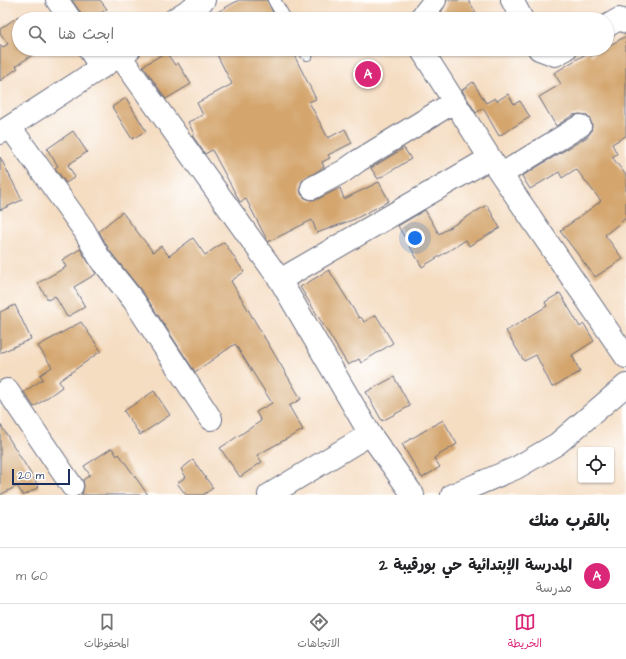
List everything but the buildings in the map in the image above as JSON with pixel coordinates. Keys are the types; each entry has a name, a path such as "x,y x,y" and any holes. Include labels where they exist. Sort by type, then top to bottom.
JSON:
{"street":[{"path":"57,0 65,12"},
{"path":"178,11 204,0"},
{"path":"426,12 435,0"},
{"path":"512,0 518,12"},
{"path":"614,22 619,19 626,22"},
{"path":"93,56 101,68"},
{"path":"119,56 5,130 84,230 99,257 134,302 211,419"},
{"path":"128,56 280,280 370,434 413,495"},
{"path":"425,56 496,166 626,355"},
{"path":"312,188 344,171 358,160 454,102"},
{"path":"280,280 496,166 580,126"},
{"path":"2,385 72,486"},
{"path":"452,495 516,468 557,444 626,385"},
{"path":"269,495 370,434"},
{"path":"496,495 516,468"}],"lane":[{"path":"274,0 281,12"}],"place":[{"name":"المدرسة الإبتدائية حي بورقيبة 2","path":"368,74"}]}
